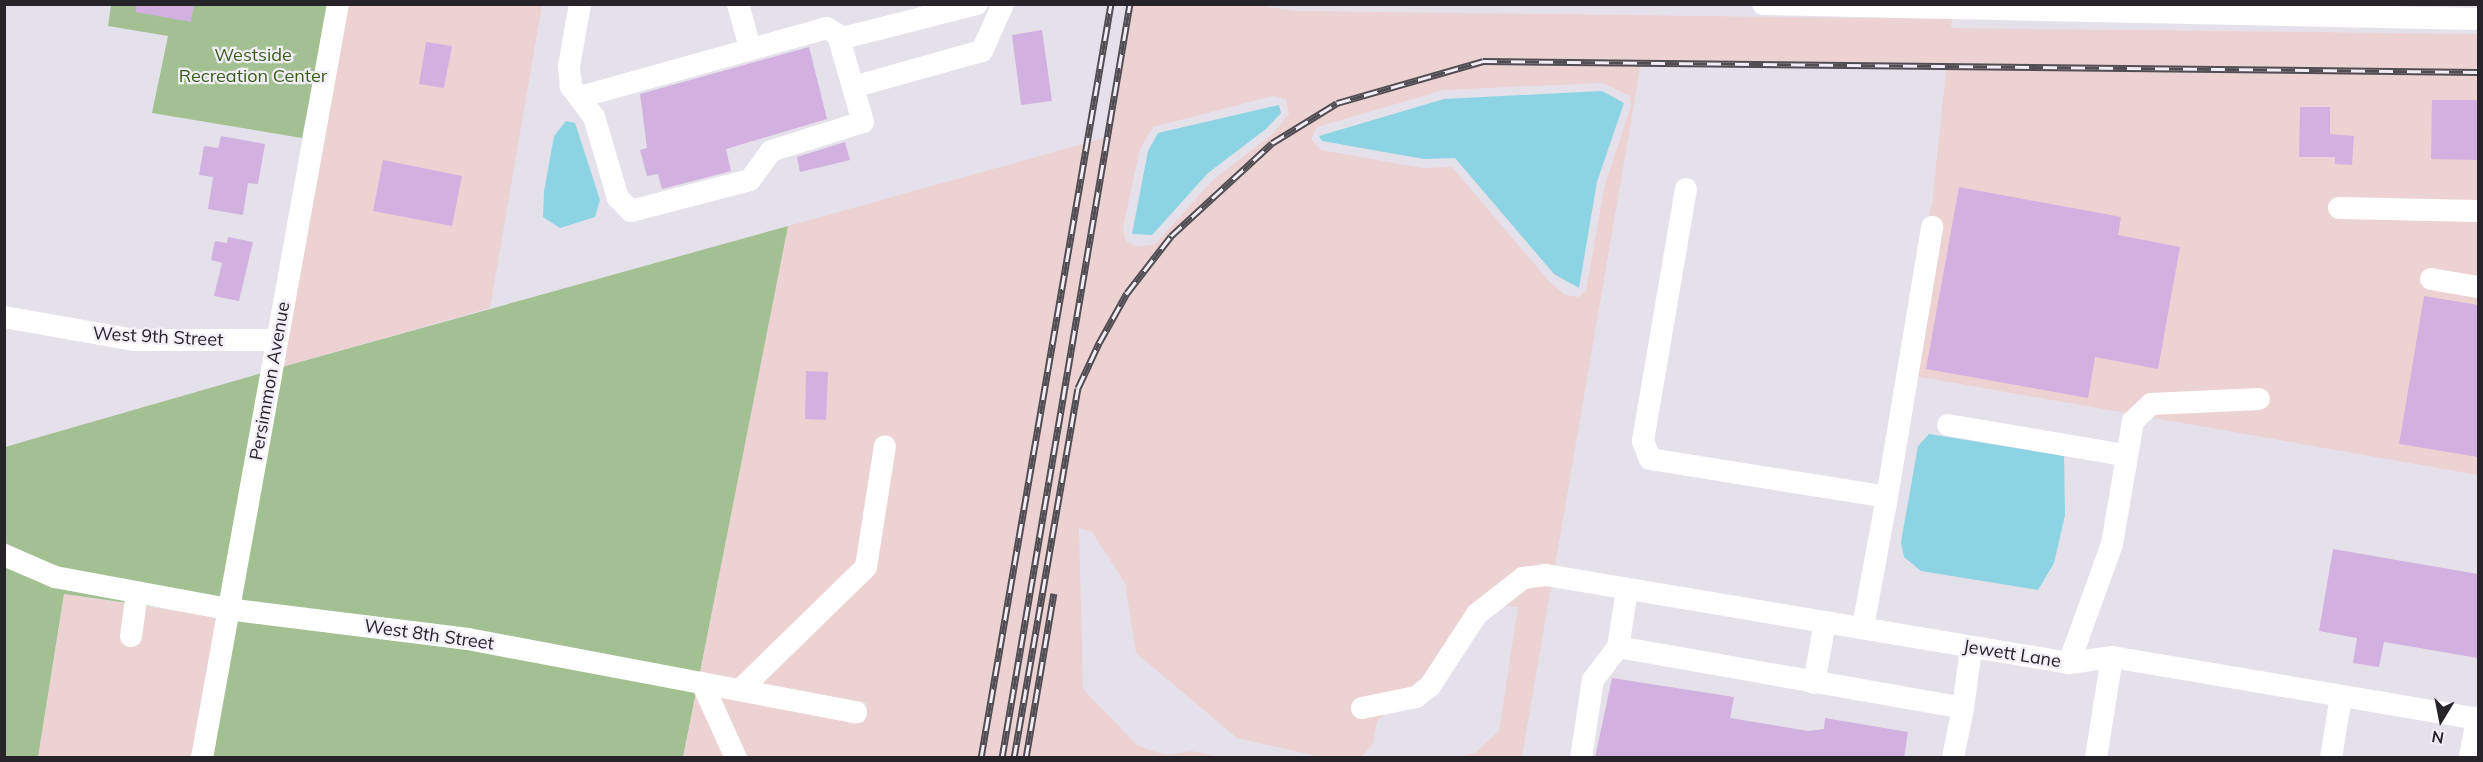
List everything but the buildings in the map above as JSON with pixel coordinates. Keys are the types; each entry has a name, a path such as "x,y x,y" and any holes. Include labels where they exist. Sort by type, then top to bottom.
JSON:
{"street":[{"name":"Persimmon Avenue","path":"202,758 227,609 339,4"},
{"path":"580,4 569,66 571,86 594,117 618,198 639,212 750,180 771,151 863,122 839,39 827,28 580,97"},
{"path":"738,4 750,48"},
{"path":"839,39 977,4"},
{"path":"853,87 982,51 1004,4"},
{"path":"1763,4 2478,19"},
{"path":"1686,189 1642,441 1650,459 1887,497"},
{"path":"2339,208 2478,211"},
{"path":"1863,627 1932,227"},
{"path":"2431,279 2478,287"},
{"name":"West 9th Street","path":"4,317 135,340 277,340"},
{"path":"2069,663 2112,544 2124,455 2133,422 2151,404 2259,399"},
{"path":"1948,425 2124,455"},
{"path":"740,690 866,567 885,446"},
{"name":"West 8th Street","path":"4,555 55,577 227,609 468,639 856,712"},
{"name":"Jewett Lane","path":"1362,708 1416,697 1430,686 1477,614 1523,578 1546,575 1863,627 1971,648 2069,663 2112,657 2478,718"},
{"path":"1581,758 1593,680 1618,647 1627,590"},
{"path":"130,636 137,592"},
{"path":"1814,683 1825,622"},
{"path":"1618,647 1963,708"},
{"path":"1953,758 1971,648"},
{"path":"2096,758 2112,657"},
{"path":"702,683 736,758"},
{"path":"2331,758 2341,696"},
{"path":"2470,758 2478,718"}],"shaded area":[{"path":"1248,4 1296,11 1952,19 1951,28 2478,34 2478,475 1898,373 1932,203 1947,63 1641,63 1555,566 1539,563 1535,583 1551,587 1522,757 1459,757 1475,753 1499,731 1518,607 1503,606 1485,615 1448,664 1377,721 1373,743 1362,757 1321,757 1237,738 1136,653 1125,583 1092,532 1079,528 1083,689 1137,745 1165,755 1192,751 1219,757 683,758 696,692 864,723 867,703 700,672 788,226 1108,137 1130,5","holes":["1602,83 1630,96 1631,106 1605,184 1586,290 1579,297 1565,295 1548,280 1452,167 1422,168 1321,150 1311,139 1317,127 1444,90","1273,96 1286,99 1289,114 1271,135 1213,180 1155,244 1138,247 1126,241 1123,228 1140,149 1153,127"]},
{"path":"348,5 542,5 490,308 282,367"},
{"path":"64,594 216,617 193,757 38,758"}],"green space":[{"name":"Westside Recreation Center","path":"111,5 328,5 302,138 152,113 168,36 108,26"},
{"path":"788,226 700,672 238,600 282,367"},
{"path":"262,373 220,597 57,567 5,543 5,447"},
{"path":"5,566 185,611 64,594 38,757 5,758"},
{"path":"234,620 466,649 696,692 683,757 211,758"}],"water":[{"path":"1602,91 1624,103 1597,182 1579,288 1554,274 1455,158 1424,159 1322,141 1319,136 1444,99"},
{"path":"1279,105 1281,113 1266,129 1208,173 1152,235 1132,234 1148,151 1158,133"},
{"path":"566,121 575,123 600,200 595,217 560,228 543,217 544,192 554,136"},
{"path":"1929,434 2064,456 2065,515 2054,563 2038,590 1921,571 1904,557 1901,542 1918,446"}],"railway":[{"path":"981,758 1111,4"},
{"path":"1002,758 1130,4"},
{"path":"1014,758 1078,388 1099,343 1127,293 1171,236 1272,143 1337,103 1483,61 2478,72"},
{"path":"1026,758 1054,593"}]}
